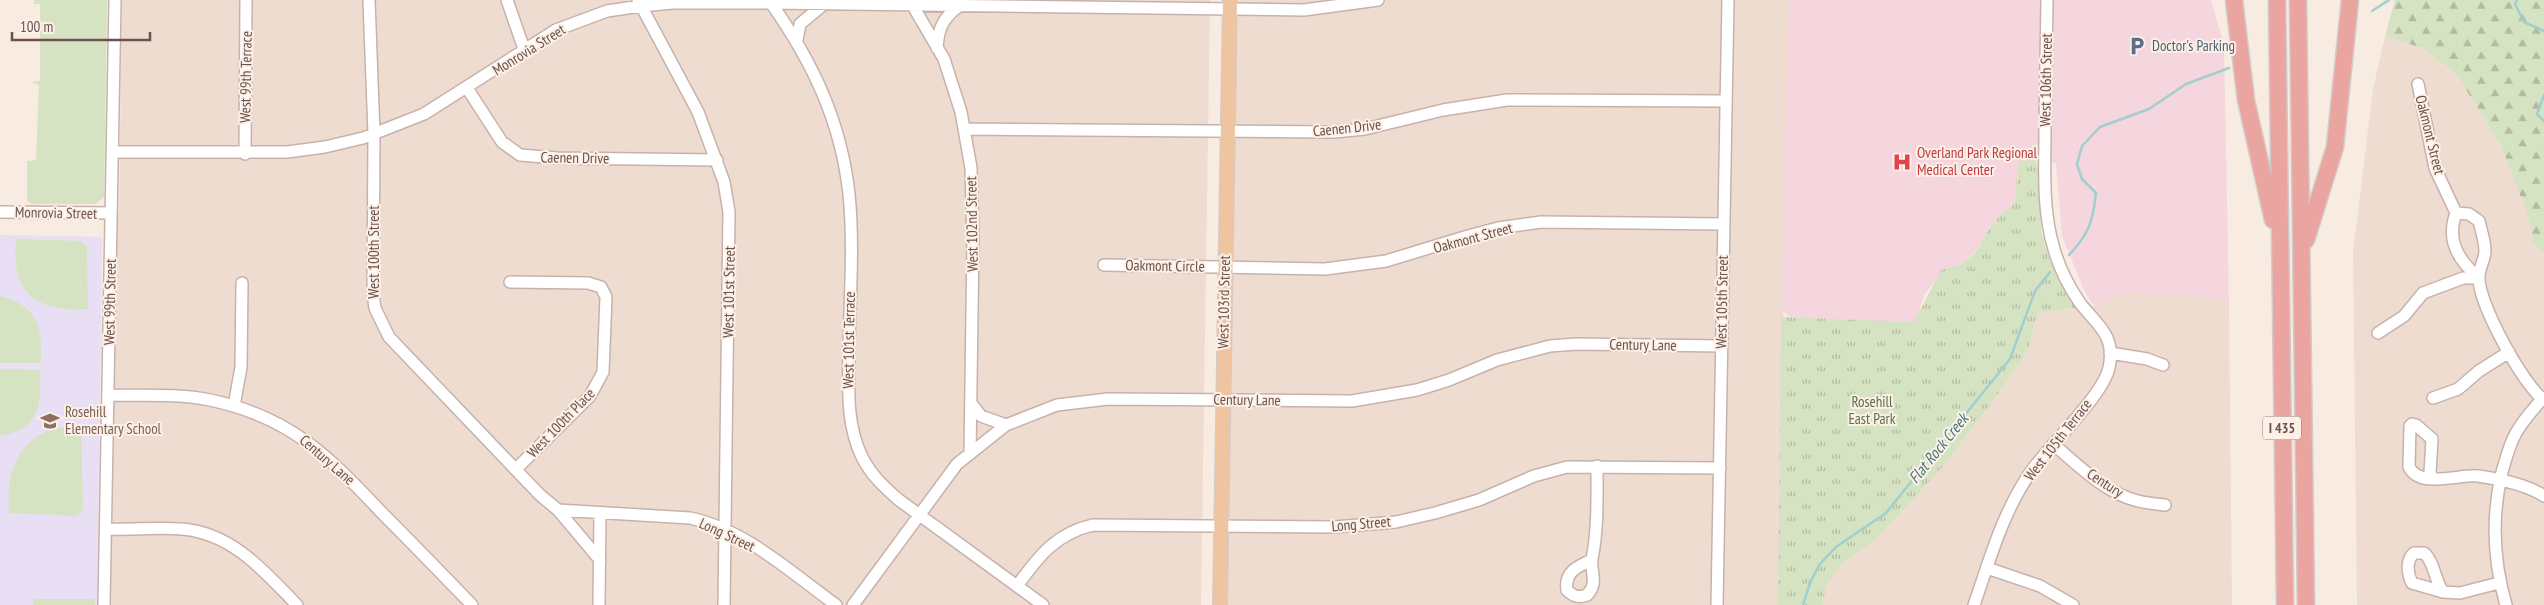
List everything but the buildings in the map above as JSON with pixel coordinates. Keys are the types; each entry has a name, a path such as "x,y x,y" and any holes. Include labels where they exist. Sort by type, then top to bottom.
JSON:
{"highway":[{"path":"2234,0 2246,100 2280,251"},
{"name":"I 435","path":"2277,0 2284,605"},
{"name":"I 435","path":"2298,0 2306,605"},
{"path":"2302,254 2335,146 2350,0"}],"main road":[{"name":"West 103rd Street","path":"1220,605 1230,4"}],"street":[{"name":"West 99th Street","path":"104,605 115,0"},
{"name":"West 99th Terrace","path":"245,154 246,0"},
{"name":"West 100th Street","path":"369,0 374,134 373,294 375,308 389,337 558,510 600,560"},
{"path":"508,0 524,49"},
{"name":"Monrovia Street","path":"112,152 245,154 287,152 325,147 374,134 424,114 556,30 607,11 640,3 913,6 1230,4 1304,10 1342,3 1378,0"},
{"name":"West 105th Street","path":"1717,605 1728,0"},
{"name":"West 106th Street","path":"2047,0 2045,177 2048,228 2063,272 2080,303 2108,336 2110,353"},
{"name":"West 101st Street","path":"640,3 698,112 724,182 730,236 724,605"},
{"name":"West 101st Terrace","path":"770,3 797,40 818,80 832,117 844,159 849,194 851,230 848,395 852,429 861,456 874,476 898,500 1043,605"},
{"path":"797,40 800,24 824,4"},
{"name":"West 102nd Street","path":"913,6 944,59 956,93 965,129 973,195 970,454"},
{"path":"937,48 938,32 946,15 959,6"},
{"name":"Oakmont Street","path":"2418,84 2435,168 2456,213"},
{"name":"Caenen Drive","path":"467,88 502,142 520,155 557,158 717,160"},
{"name":"Caenen Drive","path":"965,129 1308,132 1365,129 1462,106 1507,100 1726,101"},
{"name":"Monrovia Street","path":"0,212 111,213"},
{"path":"2479,278 2485,252 2479,221 2470,214 2456,213 2451,226 2452,241 2459,259 2479,278 2495,325 2509,352 2533,391 2543,400 2516,433 2500,481 2493,534 2500,583 2506,605"},
{"name":"Oakmont Street","path":"1225,267 1298,269 1354,266 1401,258 1498,228 1541,222 1724,224"},
{"name":"Oakmont Circle","path":"1104,265 1225,267"},
{"path":"2378,332 2404,316 2419,297 2432,288 2463,278 2479,278"},
{"path":"234,406 241,367 242,282"},
{"name":"West 100th Place","path":"510,282 588,283 601,287 606,297 602,372 599,383 590,396 516,469"},
{"name":"Century Lane","path":"853,605 957,464 1006,425 1039,411 1082,401 1108,399 1352,401 1386,397 1426,388 1497,360 1550,346 1577,344 1722,346"},
{"path":"2433,398 2458,389 2479,371 2509,352"},
{"path":"2110,353 2147,359 2163,365"},
{"name":"West 105th Terrace","path":"1974,605 2015,498 2032,470 2080,413 2102,382 2109,369 2110,353"},
{"name":"Century Lane","path":"108,396 182,396 234,406 285,426 321,451 472,605"},
{"path":"970,403 981,416 1006,425"},
{"name":"Century","path":"2053,444 2090,475 2118,492 2138,502 2165,504"},
{"path":"1592,560 1596,539 1598,466"},
{"name":"Long Street","path":"1017,586 1039,555 1053,542 1084,527 1109,524 1334,527 1396,522 1479,500 1558,468 1598,466 1720,468"},
{"path":"2432,478 2439,480 2476,476 2534,490 2544,496"},
{"path":"558,510 600,514 599,605"},
{"name":"Long Street","path":"600,514 690,518 705,521 759,550 836,605"},
{"path":"106,530 180,529 214,536 248,556 292,603"},
{"path":"1987,568 2040,586 2073,605"},
{"path":"2443,592 2451,594 2460,593 2500,583"}],"shaded area":[{"path":"122,0 1210,0 1201,605 104,605 111,213 119,213"},
{"path":"1239,0 1789,0 1778,605 1227,605 1236,72"},
{"name":"Overland Park Regional Medical Center","path":"1789,0 2211,0 2224,45 2229,300 2175,294 2125,292 2094,306 2084,290 2062,236 2056,163 2027,159 2027,161 2019,161 2014,204 1988,230 1976,251 1960,265 1948,268 1939,276 1924,295 1915,324 1799,319 1788,316 1782,309"},
{"path":"2385,36 2422,48 2457,75 2501,146 2530,221 2533,243 2544,254 2544,605 2357,605 2353,252 2373,89"},
{"name":"Rosehill Elementary School","path":"0,235 102,237 97,605 0,605"},
{"path":"2125,292 2175,294 2229,300 2232,605 1823,605 1825,589 1839,566 1874,541 1900,514 1944,465 1986,411 2028,351 2038,313 2094,306"}],"green space":[{"path":"34,0 107,0 104,197 95,204 32,204 27,201 27,161 36,160 39,85 31,82 40,81 40,4 34,4"},
{"path":"2395,0 2544,0 2544,254 2533,243 2530,221 2501,146 2457,75 2422,48 2385,36"},
{"name":"Rosehill East Park","path":"2027,159 2035,160 2038,165 2041,231 2050,260 2076,308 2038,313 2028,351 1986,411 1944,465 1900,514 1874,541 1839,566 1825,589 1823,605 1778,605 1781,317 1914,322 1941,270 1960,265 1976,252 1988,230 2001,214 2014,204 2019,161 2026,161"},
{"path":"16,239 80,241 87,246 88,309 54,307 30,296 18,274 15,258"},
{"path":"0,296 23,306 36,320 39,328 41,363 0,363"},
{"path":"0,369 40,370 40,394 39,405 30,422 13,433 0,436"},
{"path":"81,427 83,510 76,516 9,513 9,487 12,474 22,451 30,441 41,434 57,428"},
{"path":"34,599 95,599 95,605 33,605"}],"waterway":[{"path":"2372,11 2389,0"},
{"path":"2517,0 2515,4 2524,22 2544,31"},
{"name":"Flat Rock Creek","path":"2069,255 2086,234 2093,212 2096,193 2082,179 2077,164 2082,146 2100,127 2149,109 2186,84 2229,68"},
{"path":"2544,95 2537,114 2544,121"},
{"name":"Flat Rock Creek","path":"1803,605 1810,583 1819,565 1836,547 1886,513 2010,359 2035,291 2050,272"}],"place":[{"name":"Doctor's Parking","path":"2137,46"},
{"name":"Overland Park Regional Medical Center","path":"1902,162"},
{"name":"Rosehill Elementary School","path":"50,421"}]}
